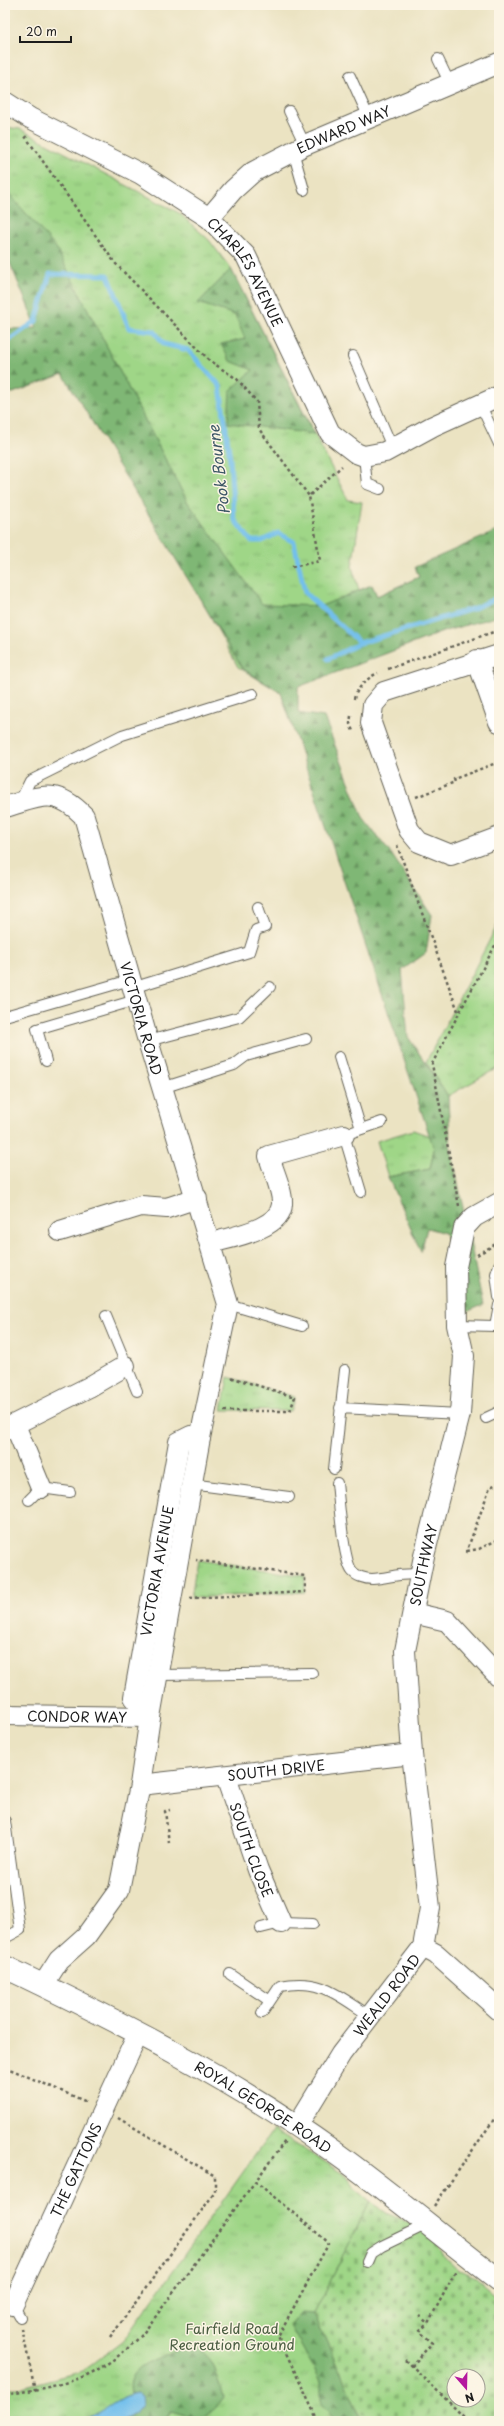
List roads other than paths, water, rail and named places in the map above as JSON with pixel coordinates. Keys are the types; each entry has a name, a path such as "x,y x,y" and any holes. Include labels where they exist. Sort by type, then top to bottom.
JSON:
{"street":[{"name":"EDWARD WAY","path":"209,218 233,190 253,172 299,148 450,84 497,68"},
{"name":"CHARLES AVENUE","path":"5,102 30,118 141,174 209,218 246,256 330,433 360,455"},
{"path":"360,455 385,452 433,426 499,396"},
{"path":"499,722 489,657 384,692 373,705 371,723 409,830 419,842 451,855 499,838"},
{"name":"VICTORIA ROAD","path":"12,805 50,795 71,802 84,816 148,1041 228,1304"},
{"path":"211,1244 270,1224 280,1215 282,1202 269,1156 352,1132"},
{"path":"60,1231 141,1206 167,1208 197,1198"},
{"name":"SOUTHWAY","path":"423,1947 430,1908 412,1754 405,1651 421,1574 460,1414 464,1356 457,1326 456,1267 464,1228 474,1218 499,1203"},
{"name":"VICTORIA AVENUE","path":"43,1985 59,1960 86,1936 119,1890 140,1785 150,1717 191,1484 228,1304"},
{"path":"35,1494 10,1427 89,1388 125,1366"},
{"name":"VICTORIA AVENUE","path":"150,1717 134,1697 179,1442 190,1436 200,1438"},
{"path":"413,1613 447,1621 499,1677"},
{"name":"CONDOR WAY","path":"5,1715 150,1717"},
{"name":"SOUTH DRIVE","path":"140,1785 412,1754"},
{"name":"SOUTH CLOSE","path":"228,1776 228,1783 258,1870 281,1923"},
{"name":"WEALD ROAD","path":"296,2126 341,2054 423,1947 436,1954 499,2010"},
{"name":"ROYAL GEORGE ROAD","path":"5,1967 198,2065 296,2126 334,2152 499,2280"},
{"name":"THE GATTONS","path":"13,2308 138,2034"}],"lane":[{"path":"438,59 450,84"},
{"path":"350,76 368,118"},
{"path":"289,111 299,148 304,190"},
{"path":"353,356 392,447"},
{"path":"480,404 499,444"},
{"path":"360,455 367,484 380,489"},
{"path":"12,805 30,781 122,735 253,694"},
{"path":"46,1061 37,1029 133,989 249,952 256,930 265,927 258,907"},
{"path":"148,1041 238,1017 270,987"},
{"path":"5,1016 133,989"},
{"path":"162,1088 234,1065 246,1056 306,1039"},
{"path":"339,1057 361,1192"},
{"path":"352,1132 382,1122"},
{"path":"499,1265 496,1274 499,1297"},
{"path":"228,1304 302,1326"},
{"path":"457,1326 497,1328 499,1305"},
{"path":"106,1316 136,1391"},
{"path":"334,1469 345,1370"},
{"path":"340,1408 460,1414"},
{"path":"486,1418 499,1412"},
{"path":"337,1483 347,1558 352,1571 361,1577 372,1579 408,1573 421,1574"},
{"path":"191,1484 289,1497"},
{"path":"35,1494 70,1492"},
{"path":"158,1675 312,1673"},
{"path":"5,1821 20,1930 5,1938"},
{"path":"261,1928 281,1923 313,1924"},
{"path":"230,1974 270,2001"},
{"path":"262,2013 280,1986 306,1984 324,1986 370,2016"},
{"path":"367,2262 371,2253 419,2228 424,2221"}],"water":[{"path":"137,2393 142,2396 143,2405 137,2412 130,2416 114,2421 79,2421 94,2415 115,2401"}],"waterway":[{"name":"Pook Bourne","path":"5,343 36,321 50,274 108,275 129,328 154,331 164,344 188,350 220,386 230,459 234,519 251,541 262,541 278,533 294,542 305,593 360,643 472,609 499,597"},
{"path":"328,659 360,643"}],"park label":[{"name":"Fairfield Road Recreation Ground","path":"232,2336"}]}
